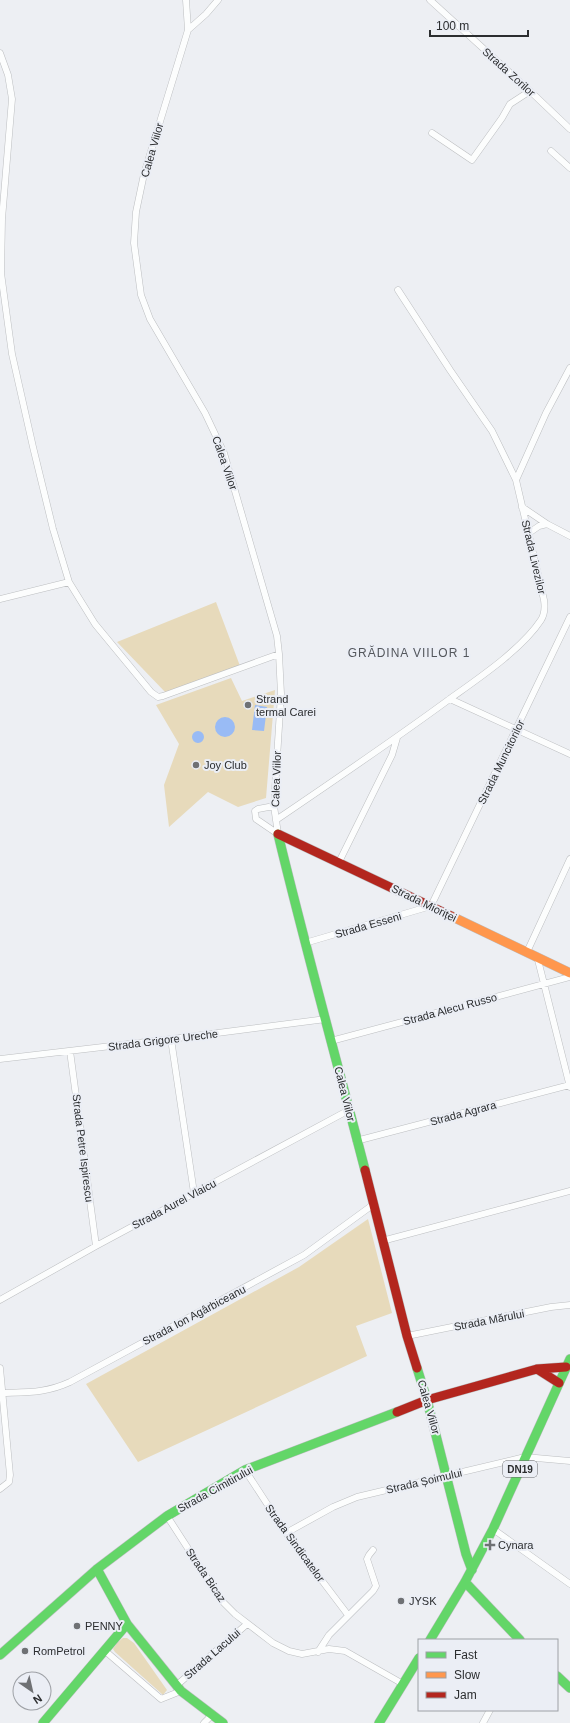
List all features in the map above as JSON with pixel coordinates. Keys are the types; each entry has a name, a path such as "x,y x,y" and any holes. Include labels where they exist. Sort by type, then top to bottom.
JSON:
{"street":[{"name":"Calea Viilor","path":"186,0 188,30 144,174 136,212 134,243 140,295 150,320 205,413 224,453 276,636 279,654 281,694 274,806 278,834 407,1336 428,1400 466,1554 472,1570"},
{"path":"188,30 206,14 218,0"},
{"name":"Strada Zorilor","path":"430,0 570,129"},
{"path":"0,53 8,75 12,99 2,219 1,274 12,354 53,529 69,582 95,624 151,692 158,697 279,654"},
{"path":"432,132 472,160 502,118 510,104 530,91"},
{"path":"551,151 570,168"},
{"name":"Strada Livezilor","path":"276,820 397,738 485,674 525,639 542,619 545,610 544,600 516,480 492,431 398,290"},
{"path":"516,480 546,413 570,368"},
{"path":"522,507 546,524 570,536"},
{"path":"529,533 539,526 546,524"},
{"path":"0,599 69,582"},
{"name":"Strada Muncitorilor","path":"431,906 570,617"},
{"path":"450,699 570,754"},
{"path":"338,862 392,755 397,738"},
{"path":"274,806 258,808 255,811 255,815 256,819 278,834"},
{"name":"Strada Mioriței","path":"278,834 538,956 570,973"},
{"path":"527,952 570,859"},
{"name":"Strada Esseni","path":"305,943 431,906"},
{"path":"538,956 543,984 570,1086"},
{"name":"Strada Alecu Russo","path":"331,1041 570,977"},
{"name":"Strada Grigore Ureche","path":"0,1059 171,1040 326,1019"},
{"path":"171,1040 194,1193"},
{"name":"Strada Petre Ispirescu","path":"70,1051 96,1246"},
{"name":"Strada Agrara","path":"356,1141 570,1086"},
{"name":"Strada Aurel Vlaicu","path":"0,1300 96,1246 349,1110"},
{"path":"382,1241 570,1191"},
{"name":"Strada Ion Agârbiceanu","path":"1,1394 42,1392 55,1389 70,1382 304,1256 374,1204"},
{"name":"Strada Mărului","path":"407,1336 551,1307 570,1305"},
{"path":"0,1368 9,1482 0,1489"},
{"name":"Strada Cimitirului","path":"0,1655 96,1569 167,1516 245,1470 428,1400 537,1369 568,1368"},
{"name":"DN19","path":"431,1639 472,1570 493,1529 559,1383 568,1368"},
{"path":"537,1369 559,1383"},
{"name":"Strada Șoimului","path":"286,1533 333,1507 357,1497 525,1457 570,1461"},
{"name":"Strada Sindicatelor","path":"245,1470 286,1533 348,1615"},
{"name":"Strada Bicaz","path":"167,1516 222,1601 247,1624 273,1643 289,1651 302,1654 329,1649 345,1651 403,1684"},
{"path":"493,1529 570,1584"},
{"path":"318,1652 329,1635 373,1591 376,1586 368,1559 373,1550"},
{"path":"96,1569 127,1624 179,1688 223,1723"},
{"path":"465,1582 519,1639"},
{"path":"43,1723 127,1624"},
{"name":"Strada Lacului","path":"104,1650 161,1699 179,1688 247,1624"},
{"path":"379,1723 418,1660"},
{"path":"558,1677 570,1688"},
{"path":"483,1723 489,1711"},
{"path":"204,1723 213,1714"}],"shaded area":[{"path":"216,602 240,666 166,693 117,642"},
{"name":"Strand termal Carei","path":"231,678 242,701 275,690 266,798 238,807 208,792 169,827 164,785 179,744 156,705"},
{"path":"368,1219 392,1313 356,1326 367,1356 138,1462 86,1384 299,1267"},
{"path":"123,1638 127,1638 134,1643 167,1690 163,1695 115,1652 113,1649"}],"water":[{"path":"255,705 267,707 264,731 252,730"},
{"path":"225,717 232,720 235,727 232,734 225,737 218,734 215,727 218,720"},
{"path":"196,731 200,731 204,737 200,743 196,743 192,739 192,735"}],"traffic: fast":[{"path":"278,834 365,1170"},
{"path":"431,1639 465,1582 493,1529 570,1359"},
{"path":"417,1368 427,1400 466,1554 472,1570"},
{"path":"0,1655 97,1569 167,1516 245,1470 397,1412"},
{"path":"97,1569 127,1624 181,1691 223,1723"},
{"path":"465,1582 519,1639"},
{"path":"43,1723 127,1624"},
{"path":"379,1723 418,1660"},
{"path":"558,1677 570,1688"}],"traffic: slow":[{"path":"451,916 570,973"}],"traffic: jam":[{"path":"278,834 451,916"},
{"path":"365,1170 407,1336 417,1368"},
{"path":"397,1412 427,1400 537,1369 566,1367"},
{"path":"537,1369 559,1383"}],"place":[{"name":"Strand termal Carei","path":"248,705"},
{"name":"Joy Club","path":"196,765"},
{"name":"Cynara","path":"490,1545"},
{"name":"JYSK","path":"401,1601"},
{"name":"PENNY","path":"77,1626"},
{"name":"RomPetrol","path":"25,1651"}],"district":[{"name":"GRĂDINA VIILOR 1","path":"409,653"}]}
